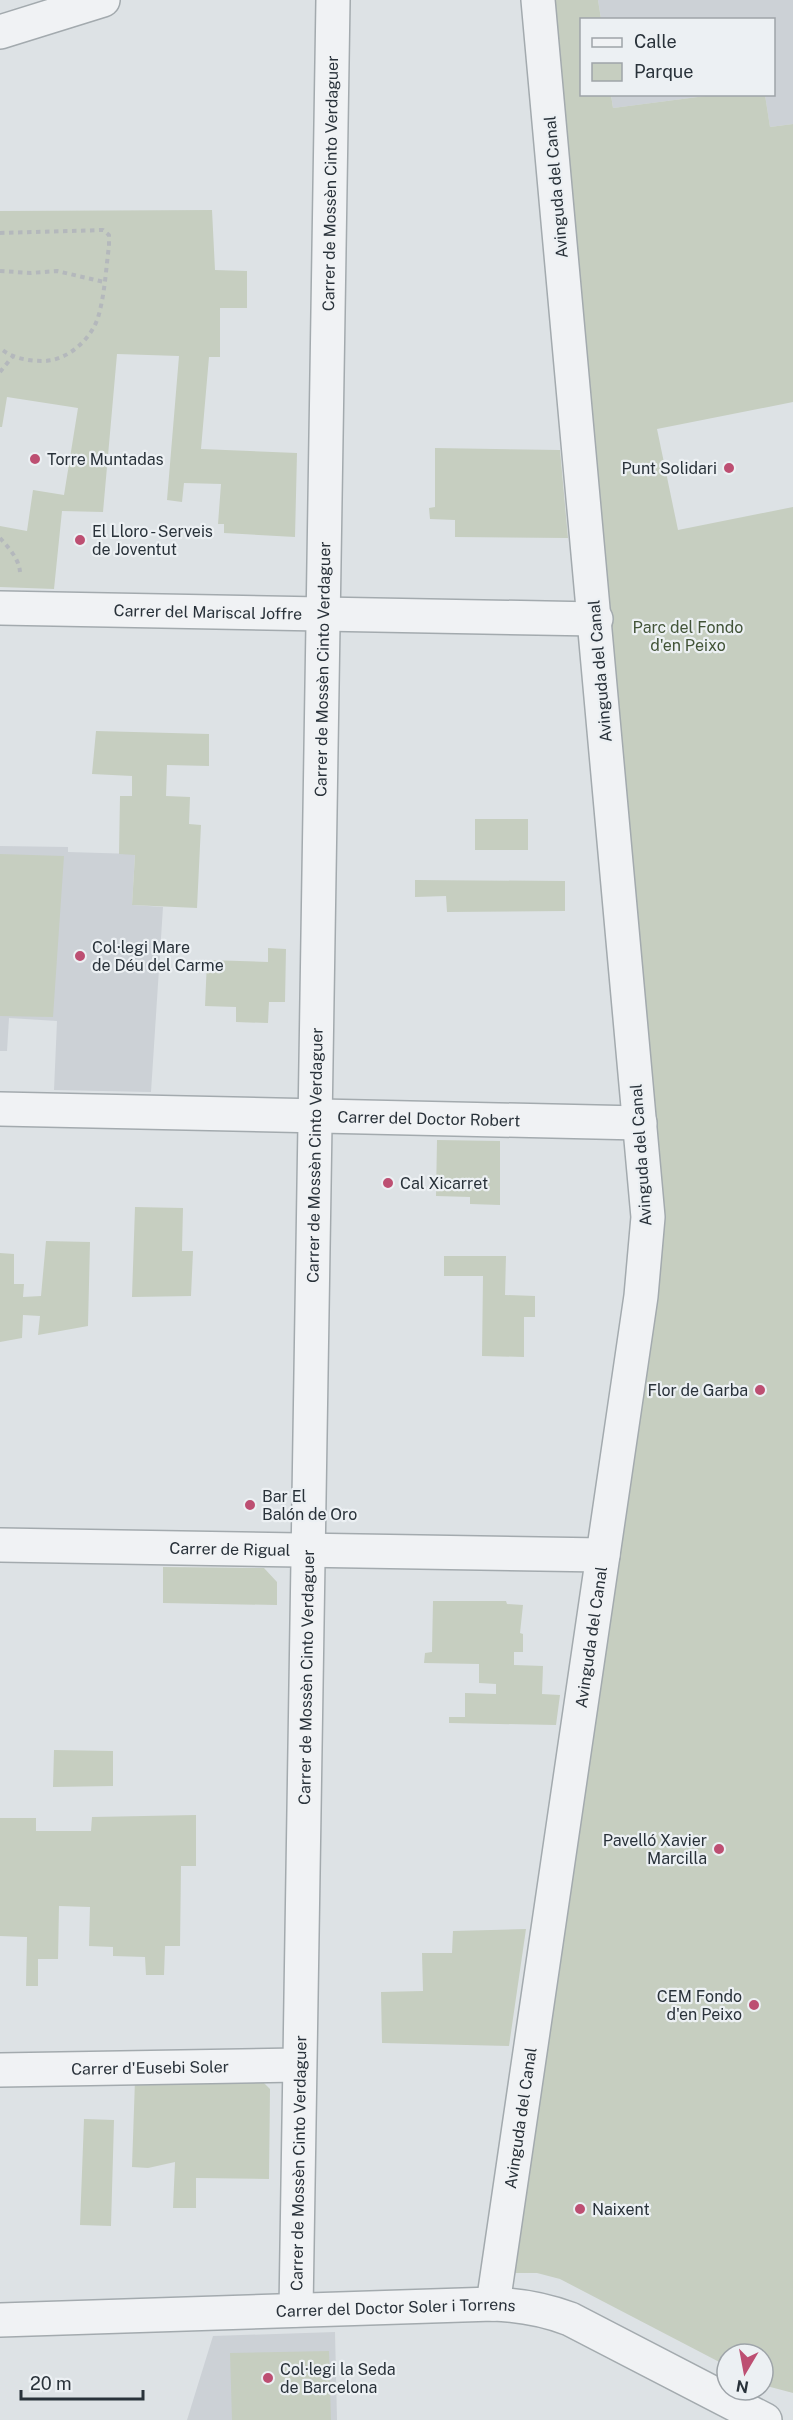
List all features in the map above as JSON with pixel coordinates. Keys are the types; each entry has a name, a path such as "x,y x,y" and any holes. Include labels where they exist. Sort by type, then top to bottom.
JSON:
{"street":[{"path":"0,32 103,0"},
{"name":"Carrer de Mossèn Cinto Verdaguer","path":"296,2310 298,2065 309,1550 333,0"},
{"name":"Avinguda del Canal","path":"493,2304 641,1296 648,1217 596,619 538,0"},
{"name":"Carrer del Mariscal Joffre","path":"0,608 596,619"},
{"name":"Carrer del Doctor Robert","path":"0,1109 640,1123"},
{"name":"Carrer de Rigual","path":"0,1545 603,1554"},
{"name":"Carrer d'Eusebi Soler","path":"0,2070 298,2065"},
{"name":"Carrer del Doctor Soler i Torrens","path":"0,2320 493,2304 543,2309 570,2319 765,2420"}],"path":[{"path":"0,233 104,230 109,235 99,316 92,331 78,347 63,357 48,361 32,361 13,356 0,348"},
{"path":"0,271 30,273 57,271 104,282"},
{"path":"0,372 13,356"},
{"path":"0,538 11,550 20,567 21,577"}],"shaded area":[{"path":"598,0 793,0 793,124 770,127 765,96 775,96 775,18 601,18"},
{"path":"611,96 705,96 613,108"},
{"name":"Col·legi Mare de Déu del Carme","path":"0,846 68,847 68,852 135,854 132,905 163,907 151,1092 54,1090 57,1021 9,1018 7,1051 0,1051"},
{"name":"Col·legi la Seda de Barcelona","path":"335,2332 337,2420 187,2420 213,2336"}],"green space":[{"name":"Parc del Fondo d'en Peixo","path":"525,0 598,0 601,18 580,18 580,96 611,96 613,108 705,96 765,96 770,127 793,124 793,402 657,429 678,530 793,507 793,2393 775,2388 775,2342 715,2342 715,2360 560,2279 537,2273 484,2273 613,1412 634,1213 578,593 561,435"},
{"path":"212,210 215,270 247,271 247,308 220,308 220,357 209,357 201,449 297,453 295,537 224,533 224,524 218,524 221,484 184,483 182,502 167,500 179,356 117,354 103,512 62,511 54,589 0,587 0,526 27,531 33,490 64,495 78,408 7,397 2,427 0,427 0,211"},
{"path":"435,448 560,450 568,538 455,537 455,520 430,519 429,508 435,507"},
{"path":"96,731 209,734 209,766 167,765 166,796 190,797 189,824 201,825 197,908 132,905 135,855 119,854 120,796 132,796 132,776 92,774"},
{"path":"475,819 528,819 528,850 475,850"},
{"path":"0,854 64,856 53,1017 0,1016"},
{"path":"415,880 565,881 565,911 447,912 446,896 415,897"},
{"path":"268,948 286,949 285,1002 269,1002 268,1023 236,1022 236,1007 205,1006 207,960 268,962"},
{"path":"437,1140 500,1141 500,1205 470,1204 470,1197 436,1196"},
{"path":"135,1207 183,1208 182,1251 193,1251 191,1296 132,1297"},
{"path":"46,1241 90,1242 88,1326 38,1335 40,1316 23,1315 22,1338 0,1342 0,1253 14,1254 14,1284 24,1284 23,1297 41,1296"},
{"path":"444,1256 506,1256 505,1295 535,1296 535,1317 524,1317 524,1357 482,1356 483,1276 444,1276"},
{"path":"163,1567 264,1568 277,1582 277,1605 163,1603"},
{"path":"433,1601 506,1601 507,1604 523,1605 520,1633 523,1634 523,1652 514,1652 514,1665 543,1666 542,1694 560,1695 556,1725 449,1723 449,1717 465,1717 465,1693 496,1694 496,1684 479,1683 479,1664 424,1663 425,1653 432,1652"},
{"path":"54,1750 113,1751 113,1786 53,1787"},
{"path":"196,1815 196,1866 181,1866 180,1946 165,1946 164,1975 146,1975 145,1957 113,1956 113,1947 89,1946 90,1907 59,1906 58,1959 38,1959 38,1986 26,1986 27,1937 0,1936 0,1818 36,1818 36,1831 91,1831 92,1817"},
{"path":"526,1929 509,2046 382,2043 381,1992 423,1991 422,1953 452,1953 453,1931"},
{"path":"258,2077 270,2089 269,2179 196,2178 196,2208 173,2208 175,2162 148,2168 132,2167 135,2080"},
{"path":"84,2119 114,2120 111,2226 80,2225"},
{"path":"329,2351 331,2420 232,2420 230,2353"}],"place":[{"name":"Torre Muntadas","path":"35,459"},
{"name":"Punt Solidari","path":"729,468"},
{"name":"El Lloro - Serveis de Joventut","path":"80,540"},
{"name":"Col·legi Mare de Déu del Carme","path":"80,956"},
{"name":"Cal Xicarret","path":"388,1183"},
{"name":"Flor de Garba","path":"760,1390"},
{"name":"Bar El Balón de Oro","path":"250,1505"},
{"name":"Pavelló Xavier Marcilla","path":"719,1849"},
{"name":"CEM Fondo d'en Peixo","path":"754,2005"},
{"name":"Naixent","path":"580,2209"},
{"name":"Col·legi la Seda de Barcelona","path":"268,2378"}]}
